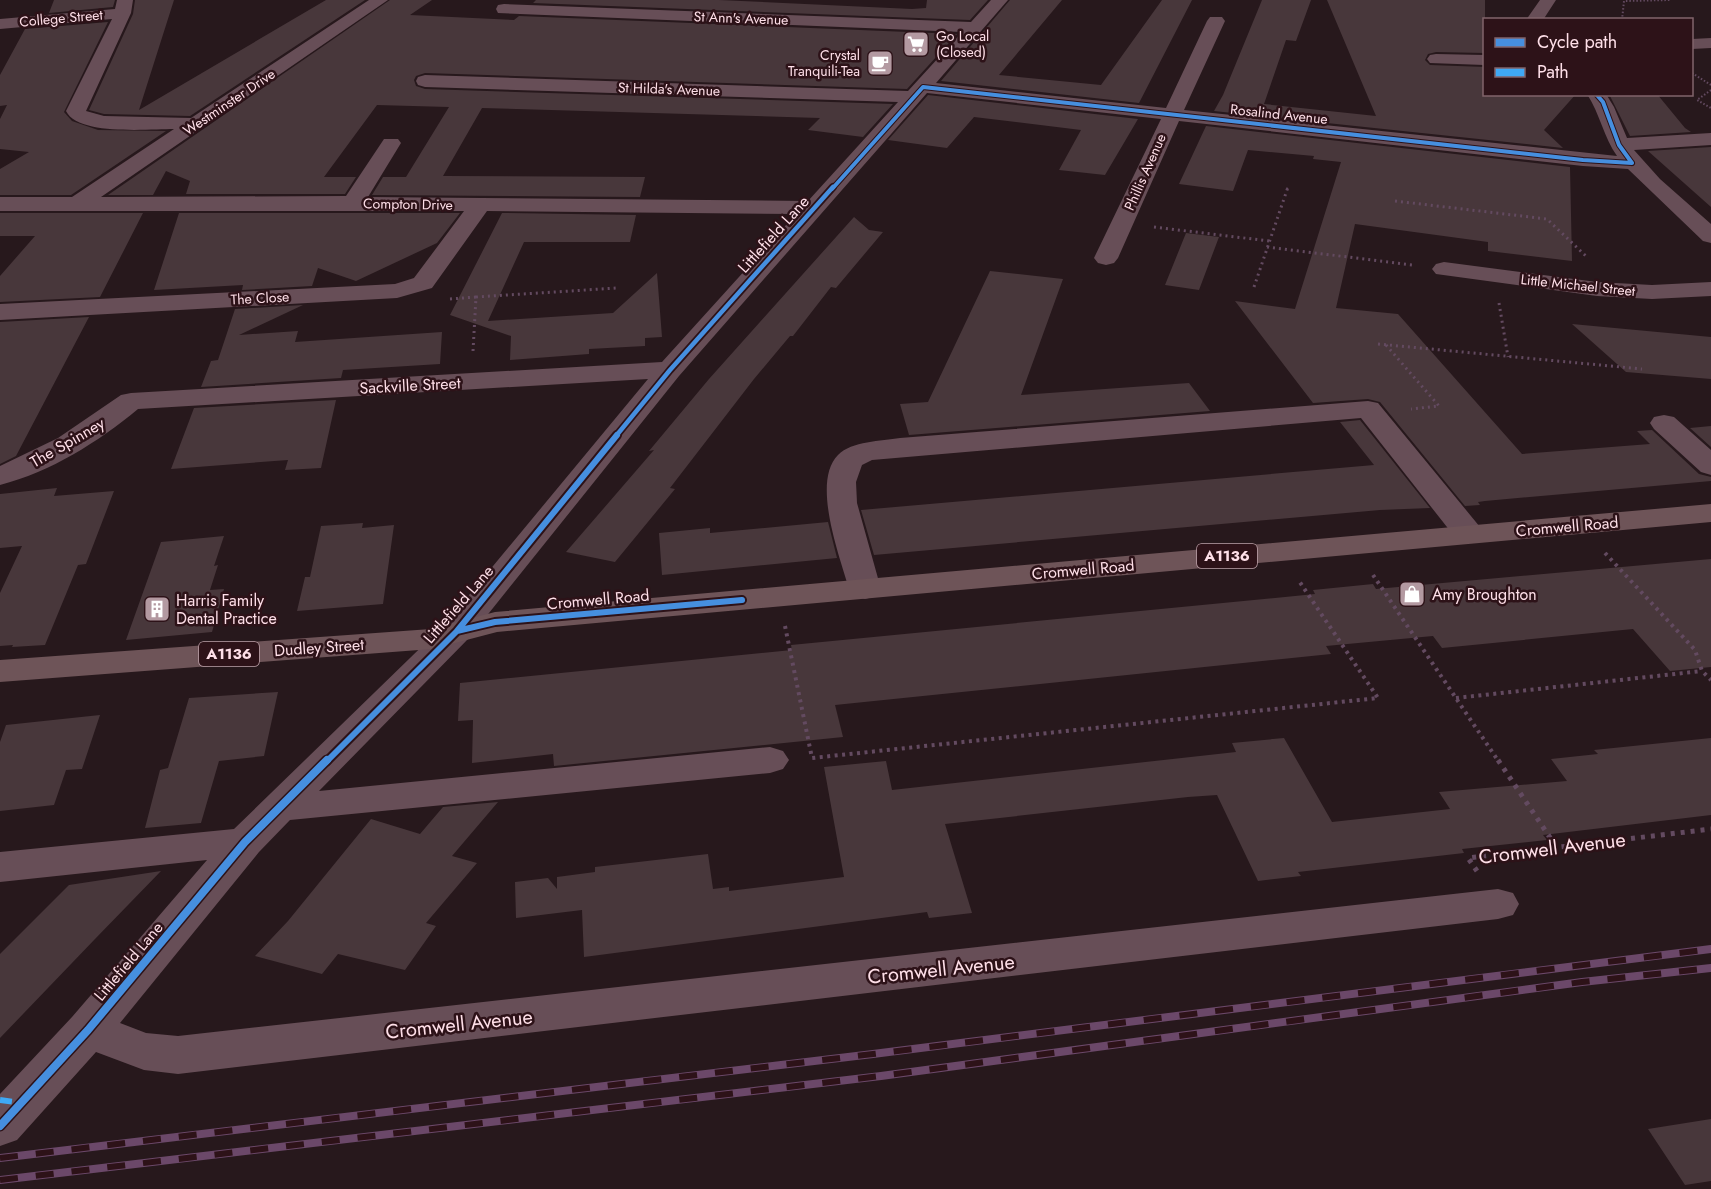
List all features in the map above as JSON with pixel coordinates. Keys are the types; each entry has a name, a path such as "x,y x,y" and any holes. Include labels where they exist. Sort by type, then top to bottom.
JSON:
{"main road":[{"name":"Cromwell Road","path":"457,631 495,622 1711,513"},
{"name":"Dudley Street","path":"0,671 432,639 457,631"}],"street":[{"name":"Westminster Drive","path":"78,203 380,0"},
{"name":"Littlefield Lane","path":"0,1126 88,1030 245,842 457,631 670,370 1000,0"},
{"path":"1535,18 1548,0"},
{"path":"124,7 76,111 78,115 93,122 198,124"},
{"name":"College Street","path":"0,24 124,7"},
{"name":"St Ann's Avenue","path":"504,9 977,27"},
{"name":"Phillis Avenue","path":"1106,258 1216,21"},
{"path":"1693,44 1711,43"},
{"path":"1436,59 1483,60"},
{"name":"St Hilda's Avenue","path":"425,81 918,92"},
{"name":"Rosalind Avenue","path":"918,92 1171,114 1582,160 1632,163"},
{"path":"1598,96 1603,102 1619,145 1632,163 1711,236"},
{"path":"1619,145 1711,139"},
{"path":"353,203 390,144"},
{"name":"Compton Drive","path":"0,204 353,203 815,208"},
{"name":"The Close","path":"0,312 397,291 423,283 480,205"},
{"name":"Little Michael Street","path":"1444,269 1622,290 1652,292 1711,289"},
{"name":"Sackville Street","path":"132,395 472,382 670,370"},
{"name":"The Spinney","path":"0,476 41,459 117,413 132,395"},
{"path":"865,589 842,503 841,482 849,460 865,452 900,447 1368,409 1469,534"},
{"path":"1664,423 1711,466"},
{"path":"278,808 770,760"},
{"path":"0,867 245,842"},
{"name":"Cromwell Avenue","path":"88,1030 144,1050 178,1055 1498,904"}],"path":[{"path":"1622,18 1624,1 1671,0"},
{"path":"1693,74 1711,85"},
{"path":"1711,90 1697,99 1711,108"},
{"path":"1254,287 1288,186"},
{"path":"1395,201 1548,219 1622,290"},
{"path":"1122,223 1269,242"},
{"path":"1267,247 1444,269"},
{"path":"1494,276 1508,357"},
{"path":"472,382 476,297 617,288"},
{"path":"1378,344 1642,369"},
{"path":"1371,413 1439,406 1385,345"},
{"path":"1578,525 1695,650 1702,671 1710,678"},
{"path":"1353,545 1557,848"},
{"path":"777,597 812,758 1378,698 1280,552"},
{"path":"1456,698 1702,671"}],"building":[{"path":"54,0 115,0 113,7 49,13"},
{"path":"135,0 174,0 139,110 326,0 365,0 190,116 104,114 89,110 133,14"},
{"path":"390,0 432,0 410,15 514,20 519,16 957,34 907,89 425,73 416,76 414,80 416,86 425,89 893,104 863,137 808,130 820,118 482,108 443,176 645,177 640,197 372,195 383,177 406,177 449,107 377,105 324,177 356,177 345,194 186,194 190,181 166,171 153,195 108,195"},
{"path":"536,0 719,0 912,9 926,8 927,0 988,0 970,20 533,3"},
{"path":"1010,0 1062,0 999,75 1101,85 1162,0 1192,0 1139,103 941,81"},
{"path":"1262,0 1311,0 1296,41 1286,40 1264,104 1376,116 1327,0 1485,0 1483,53 1436,52 1428,54 1425,60 1430,65 1483,67 1483,96 1574,96 1544,130 1563,148 1214,111 1223,95"},
{"path":"108,22 64,112 72,121 98,130 166,131 71,195 0,195 0,169 29,152 0,149 0,119 7,105 0,106 0,75 25,29"},
{"path":"928,95 1138,119 1105,175 1059,170 1081,130 974,117 947,148 888,140"},
{"path":"1610,96 1659,96 1691,132 1630,136"},
{"path":"1206,126 1570,167 1572,261 1488,251 1488,242 1355,224 1336,308 1398,314 1522,454 1650,444 1637,431 1652,430 1699,474 1711,477 1711,481 1485,501 1478,502 1480,505 1465,506 1380,402 1368,399 1313,403 1235,301 1295,309 1341,162 1313,159 1314,156 1248,150 1233,191 1179,184"},
{"path":"1711,147 1711,207 1648,151"},
{"path":"0,213 143,213 100,297 0,302 0,276 35,236 0,236"},
{"path":"179,213 460,213 437,243 356,281 318,268 312,286 242,290 243,285 154,290"},
{"path":"502,213 636,215 630,242 524,242 488,321 613,313 657,273 662,337 645,338 645,346 589,349 589,354 510,360 511,336 450,315"},
{"path":"854,217 869,230 883,232 836,288 831,287 793,336 790,336 754,379 670,488 675,489 615,562 566,552 654,450 649,451 709,379"},
{"path":"1186,233 1219,237 1199,290 1165,285"},
{"path":"990,271 1063,279 1021,395 1189,383 1210,411 909,435 900,404 928,402"},
{"path":"303,305 239,335 298,331 295,342 442,332 440,364 343,370 341,378 201,387 211,361 218,360 235,309"},
{"path":"89,317 16,456 0,464 0,322"},
{"path":"1572,324 1711,337 1711,379 1626,372"},
{"path":"336,400 321,468 285,470 288,460 171,469 194,408"},
{"path":"1360,420 1430,508 1380,510 874,555 861,510 1374,465 1340,422"},
{"path":"1711,426 1711,447 1690,428"},
{"path":"57,488 54,496 114,491 86,564 78,565 45,645 0,646 0,593 22,546 0,548 0,494"},
{"path":"828,522 837,558 662,575 659,533 710,528 710,533"},
{"path":"363,523 362,528 394,525 383,604 297,611 305,577 310,577 321,526"},
{"path":"224,536 214,566 218,565 210,590 224,589 212,632 126,640 161,542"},
{"path":"1711,559 1711,667 1670,671 1633,629 1442,648 1433,636 1326,646 1331,654 835,705 843,737 554,766 553,754 472,763 473,720 458,721 460,683 792,650 791,645 1315,594 1313,590 1373,584 1376,589"},
{"path":"278,692 264,756 219,761 201,823 145,828 160,770 168,768 189,698"},
{"path":"100,715 82,769 66,770 54,805 0,811 0,742 6,725"},
{"path":"1284,738 1332,822 1450,809 1439,792 1567,781 1551,759 1598,754 1594,750 1711,738 1711,815 1543,835 1547,840 1462,849 1464,853 1298,872 1301,876 1258,881 1217,795 1188,797 945,824 972,913 929,918 927,912 584,957 582,910 516,918 515,882 548,878 557,889 557,877 595,872 595,867 708,854 713,889 729,887 729,891 844,877 824,767 886,761 892,790 1236,752 1232,743"},
{"path":"498,802 452,856 477,863 426,923 436,926 405,970 338,954 322,974 255,956 288,921 371,819 420,834 443,807"},
{"path":"161,871 0,1038 0,954 69,885"},
{"path":"1711,1119 1711,1181 1685,1185 1648,1129"}],"railway":[{"path":"0,1158 873,1054 1711,949"},
{"path":"0,1180 881,1076 1582,982 1711,968"}],"marked path":[{"path":"0,1100 22,1103"}],"cycle path":[{"path":"0,1126 88,1030 245,842 457,631 670,370 923,87 1583,160 1632,163"},
{"path":"1598,96 1603,102 1619,145 1632,163"},
{"path":"457,631 495,622 742,600"}],"place":[{"name":"Go Local (Closed)","path":"916,44"},
{"name":"Crystal Tranquili-Tea","path":"880,63"},
{"name":"Amy Broughton","path":"1412,594"},
{"name":"Harris Family Dental Practice","path":"157,609"}]}
